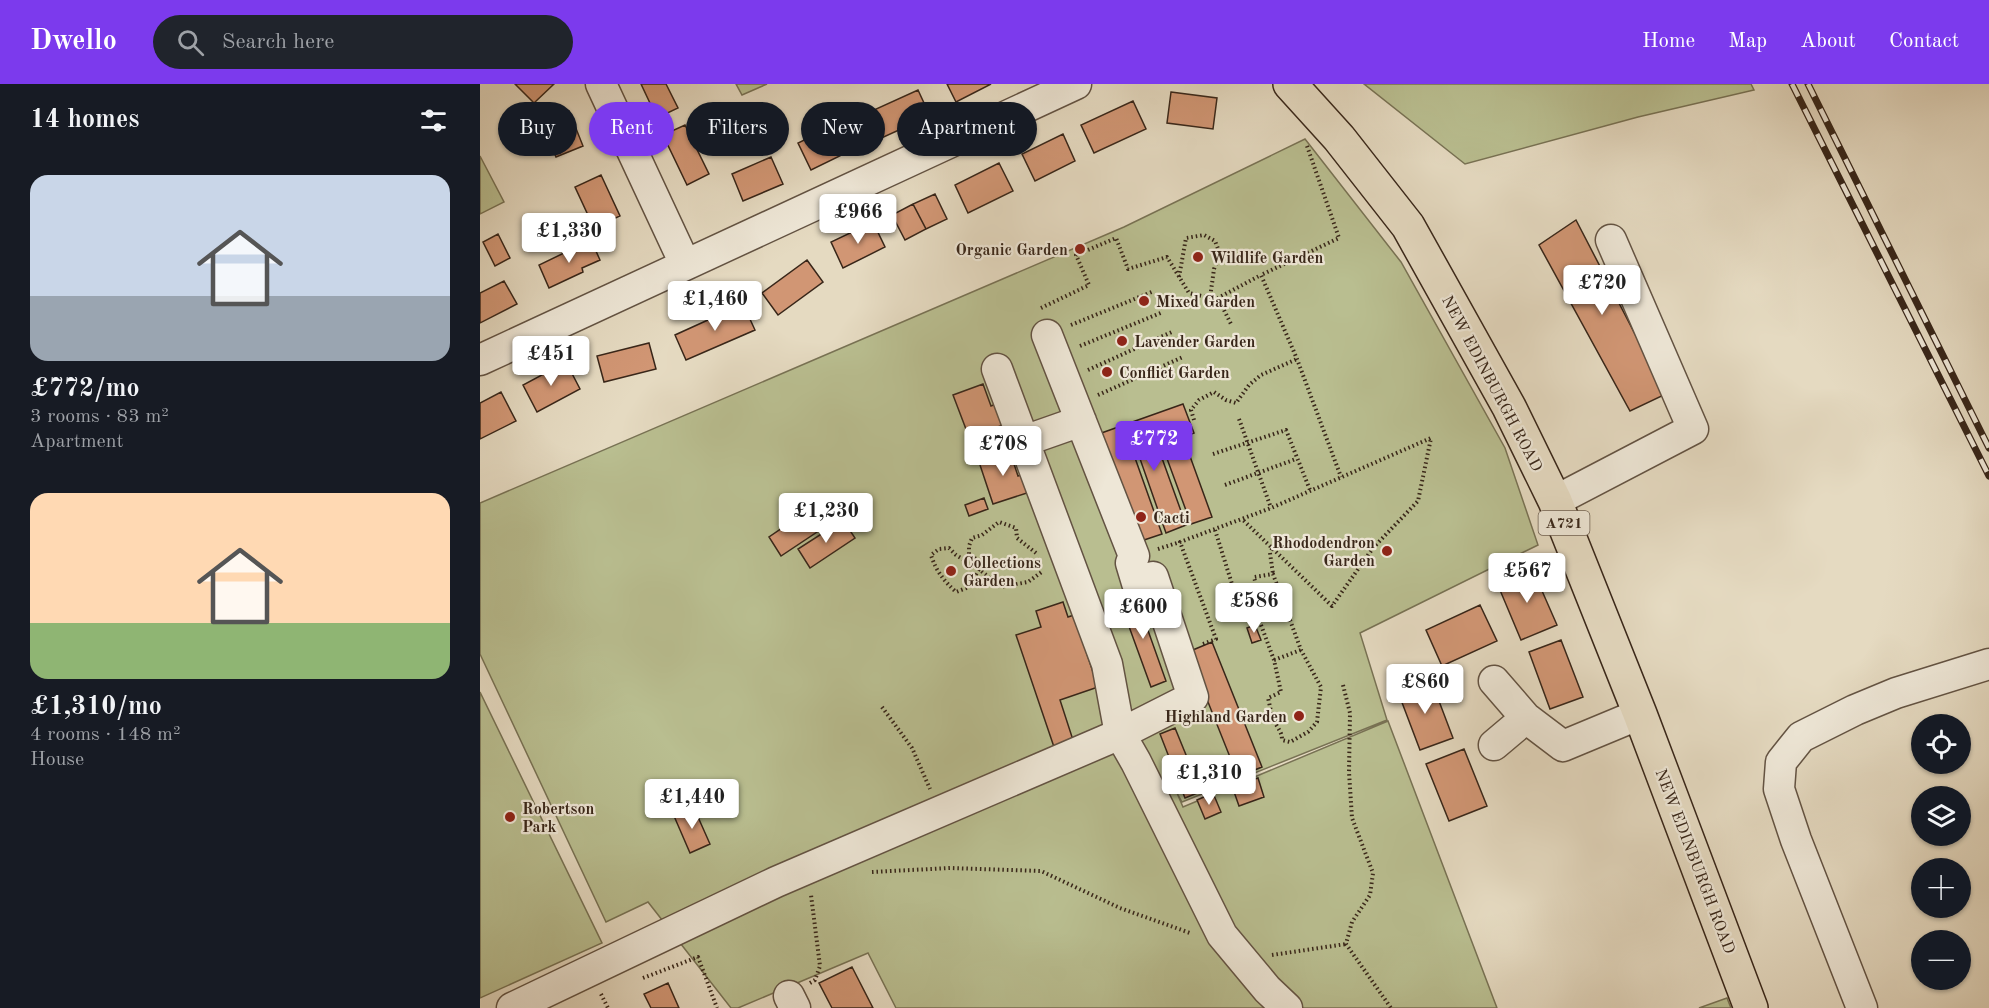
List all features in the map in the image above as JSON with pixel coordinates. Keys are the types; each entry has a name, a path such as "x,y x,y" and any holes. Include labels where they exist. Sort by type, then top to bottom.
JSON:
{"main road":[{"name":"NEW EDINBURGH ROAD","path":"1290,84 1339,138 1408,226 1509,407 1555,501 1640,714 1751,1008"}],"street":[{"path":"601,84 685,264"},
{"path":"480,360 1076,84"},
{"path":"1555,501 1693,429 1611,240"},
{"path":"1024,441 1060,368"},
{"path":"512,1008 776,882 1119,734 1193,697 1153,577 1137,583 1131,563 1134,556 1060,368"},
{"path":"997,369 1107,664 1119,734 1136,762 1222,936 1267,989 1287,1008"},
{"path":"1862,1008 1796,840 1779,789 1781,762 1801,737 1855,710 1896,693 1989,664"},
{"path":"1494,681 1526,718 1563,746 1640,714"},
{"path":"1494,745 1526,718"}],"path":[{"path":"1060,368 1089,285 1076,255 1116,238 1128,269 1167,257 1189,293 1218,298 1339,238 1312,165 1305,139"},
{"path":"1179,278 1186,238 1204,235 1215,241 1220,254 1214,269 1210,298"},
{"path":"1261,275 1297,359 1341,477"},
{"path":"1060,368 1154,291"},
{"path":"1218,298 1231,324"},
{"path":"1060,368 1163,312"},
{"path":"1060,368 1174,331"},
{"path":"1060,368 1183,357"},
{"path":"1194,420 1191,410 1205,395 1214,392 1236,403 1249,385 1261,375 1297,359"},
{"path":"1239,419 1271,508"},
{"path":"1213,454 1286,430 1310,490"},
{"path":"1178,651 1216,639 1180,542 1271,508 1431,438 1418,501 1372,548 1332,606 1242,519"},
{"path":"1225,485 1296,459"},
{"path":"979,569 949,548 939,549 931,555 935,568 956,592 969,587 979,569 978,560 969,555 972,538 981,535 999,522 1016,528 1017,538 1041,558"},
{"path":"1215,530 1243,620 1258,617 1274,660 1281,692 1268,698 1270,709 1275,723 1282,731 1282,740 1290,742 1308,732 1317,722 1321,687 1301,650 1274,574 1270,553 1272,549"},
{"path":"1274,574 1254,577 1262,608 1286,605"},
{"path":"1274,660 1301,650"},
{"path":"1343,685 1350,713 1349,772 1352,818 1373,873 1370,895 1352,922 1346,944"},
{"path":"882,707 912,748 931,790 930,815"},
{"path":"863,872 950,868 1041,871 1120,908 1263,956 1304,952 1346,944"},
{"path":"792,1002 815,980 820,966 810,888"},
{"path":"1346,944 1391,1008"},
{"path":"633,981 698,957 717,1008"},
{"path":"591,998 601,993 608,1008"}],"green space":[{"path":"736,84 767,84 742,95"},
{"path":"1364,84 1751,84 1754,90 1638,117 1465,164"},
{"path":"1305,139 1401,262 1505,448 1538,545 1360,633 1387,720 1182,802 1177,793 1183,807 1388,721 1497,1008 896,1008 868,953 738,1008 731,1008 648,902 606,922 480,654 480,503 1124,227"},
{"path":"480,156 504,202 480,214"},
{"name":"Robertson Park","path":"480,692 602,943 480,998"},
{"path":"1727,998 1731,1008 1699,1008"}],"building":[{"path":"515,84 554,84 535,102"},
{"path":"641,84 666,84 678,108 674,110 674,102 649,102"},
{"path":"947,84 991,84 956,102"},
{"path":"918,90 924,102 897,102 897,131 885,136 885,105"},
{"path":"1171,92 1217,98 1213,129 1167,123"},
{"path":"1133,101 1146,129 1094,153 1081,125"},
{"path":"685,125 686,156 700,156 709,174 687,185 673,156 674,130"},
{"path":"577,131 583,146 577,148"},
{"path":"1063,134 1075,161 1035,181 1023,156 1037,156 1037,147"},
{"path":"804,156 840,156 811,170"},
{"path":"771,157 783,184 743,201 732,174"},
{"path":"999,163 1013,191 968,213 955,185"},
{"path":"601,175 620,216 594,228 575,187"},
{"path":"935,194 947,219 926,229 913,204"},
{"path":"913,204 926,229 905,240 892,215"},
{"path":"1576,220 1666,394 1630,411 1539,245"},
{"path":"873,222 885,247 843,268 831,242"},
{"path":"498,234 510,258 495,266 483,242"},
{"path":"591,240 600,260 582,268 583,272 549,288 539,265"},
{"path":"807,260 823,282 778,315 762,293"},
{"path":"504,281 517,304 480,323 480,293"},
{"path":"743,304 755,330 686,360 675,335"},
{"path":"649,343 656,369 604,382 597,356"},
{"path":"566,362 580,389 537,412 523,385"},
{"path":"983,384 991,406 1001,402 1009,423 969,437 953,395"},
{"path":"501,392 516,421 480,439 480,403"},
{"path":"1183,404 1194,433 1183,437 1212,517 1191,524 1162,445 1158,447 1186,525 1166,533 1138,453 1134,455 1162,534 1138,542 1093,436"},
{"path":"1009,449 1018,476 1024,474 1030,492 993,504 978,459"},
{"path":"984,498 988,509 969,516 965,505"},
{"path":"813,507 826,526 781,556 769,537"},
{"path":"843,520 855,538 810,568 798,549"},
{"path":"1532,568 1557,625 1521,640 1497,583"},
{"path":"1135,594 1166,681 1151,687 1119,599"},
{"path":"1063,602 1068,617 1074,615 1098,687 1060,700 1073,740 1054,747 1016,635 1041,627 1036,611"},
{"path":"1480,605 1497,641 1442,666 1426,630"},
{"path":"1255,625 1261,640 1252,643 1247,628"},
{"path":"1561,640 1583,697 1550,709 1529,652"},
{"path":"1212,642 1262,767 1185,798 1160,734 1175,728 1193,772 1230,757 1188,652"},
{"path":"1431,680 1453,738 1420,750 1398,692"},
{"path":"1464,749 1487,806 1449,821 1426,764"},
{"path":"1258,778 1264,797 1239,806 1232,786"},
{"path":"1213,793 1221,812 1205,819 1197,800"},
{"path":"694,808 710,844 690,853 674,816"},
{"path":"852,967 873,1008 832,1008 819,983"},
{"path":"668,983 679,1008 651,1008 644,994"}],"railway":[{"path":"1792,84 1989,476"},
{"path":"1808,84 1989,448"}],"place":[{"name":"Organic Garden","path":"1080,249"},
{"name":"Wildlife Garden","path":"1198,257"},
{"name":"Mixed Garden","path":"1144,301"},
{"name":"Lavender Garden","path":"1122,341"},
{"name":"Conflict Garden","path":"1107,372"},
{"name":"Cacti","path":"1141,517"},
{"name":"Rhododendron Garden","path":"1387,551"},
{"name":"Collections Garden","path":"951,571"},
{"name":"Highland Garden","path":"1299,716"},
{"name":"Robertson Park","path":"510,817"}]}
